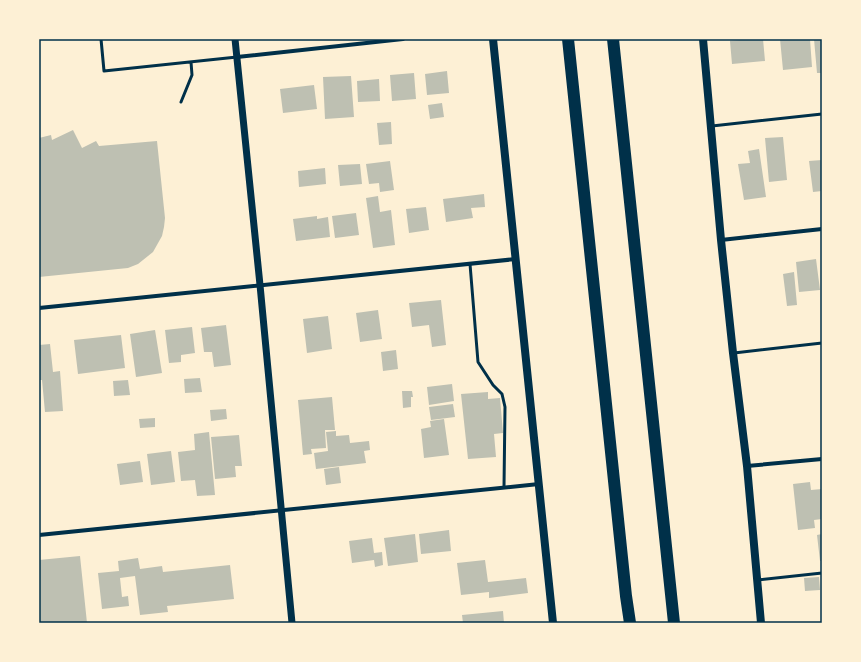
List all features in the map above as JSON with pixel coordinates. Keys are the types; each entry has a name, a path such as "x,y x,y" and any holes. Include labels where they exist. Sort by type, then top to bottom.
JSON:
{"highway":[{"path":"568,39 624,580 630,623"},
{"path":"613,39 674,623"}],"main road":[{"path":"493,39 553,623"},
{"path":"703,39 721,240 747,466 761,623"}],"street":[{"path":"235,39 292,623"},
{"path":"237,57 403,39"},
{"path":"721,240 822,229"},
{"path":"39,308 516,259"},
{"path":"747,466 822,458"},
{"path":"39,535 539,484"}],"lane":[{"path":"101,39 104,71 237,57"},
{"path":"181,102 192,75 191,62"},
{"path":"711,126 822,114"},
{"path":"470,264 478,362 493,385 502,394 505,407 504,487"},
{"path":"733,353 822,343"},
{"path":"757,580 822,573"}],"building":[{"path":"763,39 765,61 732,64 730,41"},
{"path":"780,39 810,39 812,67 783,70"},
{"path":"814,39 822,39 822,73 817,73"},
{"path":"447,71 449,93 427,95 425,74"},
{"path":"414,73 416,99 392,101 390,75"},
{"path":"351,76 354,117 325,119 323,77"},
{"path":"379,79 380,101 358,102 357,81"},
{"path":"314,85 317,109 283,113 280,89"},
{"path":"442,103 444,117 430,119 428,105"},
{"path":"391,122 392,144 379,145 377,123"},
{"path":"73,130 82,148 96,141 99,146 157,141 165,218 162,236 153,252 138,264 128,268 39,277 39,138 51,135 52,140"},
{"path":"783,137 787,180 769,182 765,138"},
{"path":"759,149 766,197 744,200 738,164 750,163 748,151"},
{"path":"822,160 822,191 813,192 809,161"},
{"path":"390,161 394,190 380,192 379,183 369,184 366,164"},
{"path":"360,164 362,184 340,186 338,165"},
{"path":"325,168 326,184 299,187 298,171"},
{"path":"484,194 485,207 471,208 473,218 446,222 443,199"},
{"path":"378,196 380,212 391,210 395,245 373,248 366,198"},
{"path":"426,207 429,230 409,233 406,209"},
{"path":"356,213 359,235 335,238 332,216"},
{"path":"317,216 317,219 328,217 330,237 296,241 293,219"},
{"path":"816,259 820,290 799,292 796,262"},
{"path":"794,272 797,305 787,306 783,274"},
{"path":"441,300 446,345 432,347 429,325 412,327 409,303"},
{"path":"378,310 382,339 360,342 356,313"},
{"path":"328,316 332,349 307,353 303,319"},
{"path":"226,325 231,365 214,367 212,352 204,352 201,328"},
{"path":"192,327 195,353 181,355 181,362 169,363 165,330"},
{"path":"155,330 162,373 136,377 130,334"},
{"path":"121,335 125,368 78,374 74,340"},
{"path":"50,344 53,372 60,371 63,411 45,412 42,380 39,380 39,345"},
{"path":"396,350 398,369 383,371 381,352"},
{"path":"200,378 202,392 185,393 184,379"},
{"path":"128,380 130,395 114,396 113,381"},
{"path":"452,384 454,401 429,405 427,387"},
{"path":"402,391 412,391 413,397 411,397 411,407 403,408"},
{"path":"488,392 488,399 500,398 503,433 494,434 496,457 468,459 461,394"},
{"path":"332,397 335,430 325,430 326,448 311,449 312,454 303,455 298,400"},
{"path":"453,404 455,417 431,420 429,407"},
{"path":"226,409 227,419 211,421 210,410"},
{"path":"155,418 155,427 140,428 139,419"},
{"path":"444,419 449,455 424,458 421,429 431,427 430,421"},
{"path":"336,431 336,436 349,435 350,443 369,441 370,450 364,451 366,463 316,469 314,453 328,451 326,432"},
{"path":"209,432 215,495 197,496 195,480 181,481 178,452 195,450 194,434"},
{"path":"239,435 242,466 235,466 236,477 215,479 211,437"},
{"path":"171,451 175,482 151,485 147,454"},
{"path":"140,461 143,482 120,485 117,464"},
{"path":"339,467 341,483 326,485 324,469"},
{"path":"810,482 811,490 822,489 822,519 814,520 815,528 798,530 793,484"},
{"path":"449,530 451,551 421,554 419,534"},
{"path":"415,534 418,562 388,566 384,538"},
{"path":"822,534 822,561 820,561 817,535"},
{"path":"372,538 374,553 382,552 383,565 375,567 374,560 352,563 349,541"},
{"path":"80,556 87,623 39,623 39,560"},
{"path":"138,558 140,569 162,566 163,572 230,565 234,599 167,606 168,612 140,615 135,576 120,578 122,597 128,596 129,606 102,609 98,573 119,571 118,561"},
{"path":"485,560 488,582 526,578 528,593 489,598 489,592 461,595 457,563"},
{"path":"819,577 820,590 805,591 804,578"},
{"path":"503,611 504,623 463,623 462,615"}]}
